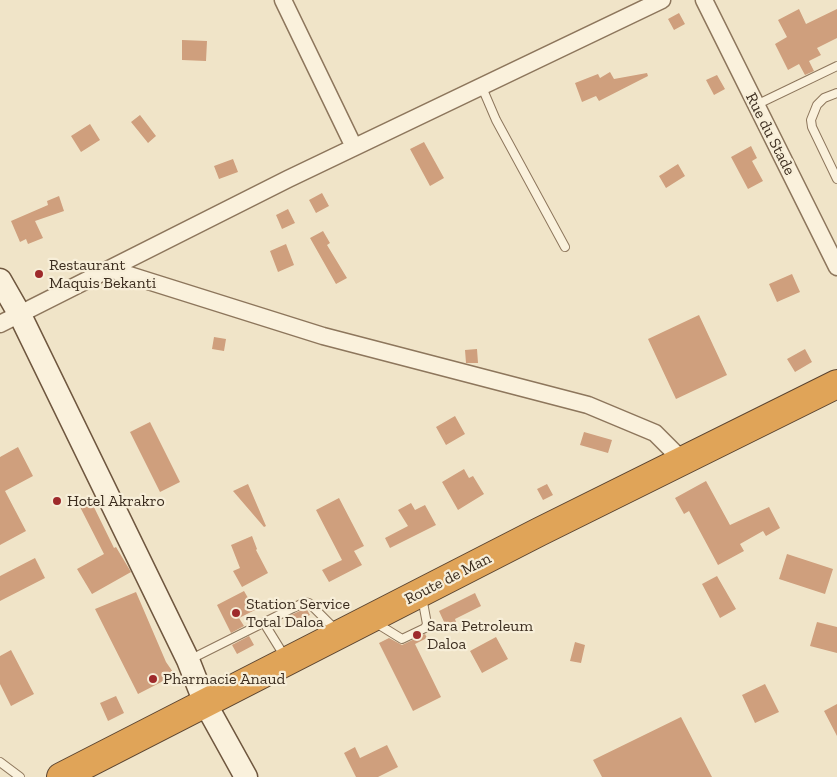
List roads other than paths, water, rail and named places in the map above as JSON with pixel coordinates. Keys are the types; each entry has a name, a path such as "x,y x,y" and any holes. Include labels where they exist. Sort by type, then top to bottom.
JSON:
{"highway":[{"name":"Route de Man","path":"61,777 340,634 837,384"}],"street":[{"path":"283,0 354,147"},
{"path":"10,320 354,147 662,0"},
{"name":"Rue du Stade","path":"704,0 837,267"},
{"path":"110,269 324,336 588,405 656,433 683,461"},
{"path":"0,280 10,320 188,660 205,703 246,777"}],"lane":[{"path":"756,105 837,66"},
{"path":"481,85 496,120 565,247"},
{"path":"837,93 824,98 817,105 811,120 835,168 837,179"},
{"path":"188,660 305,602 309,603 340,634"},
{"path":"264,623 288,661"},
{"path":"0,762 20,777"}],"place":[{"name":"Restaurant Maquis Bekanti","path":"39,274"},
{"name":"Hotel Akrakro","path":"57,501"},
{"name":"Station Service Total Daloa","path":"236,613"},
{"name":"Sara Petroleum Daloa","path":"417,635"},
{"name":"Pharmacie Anaud","path":"153,679"}]}
